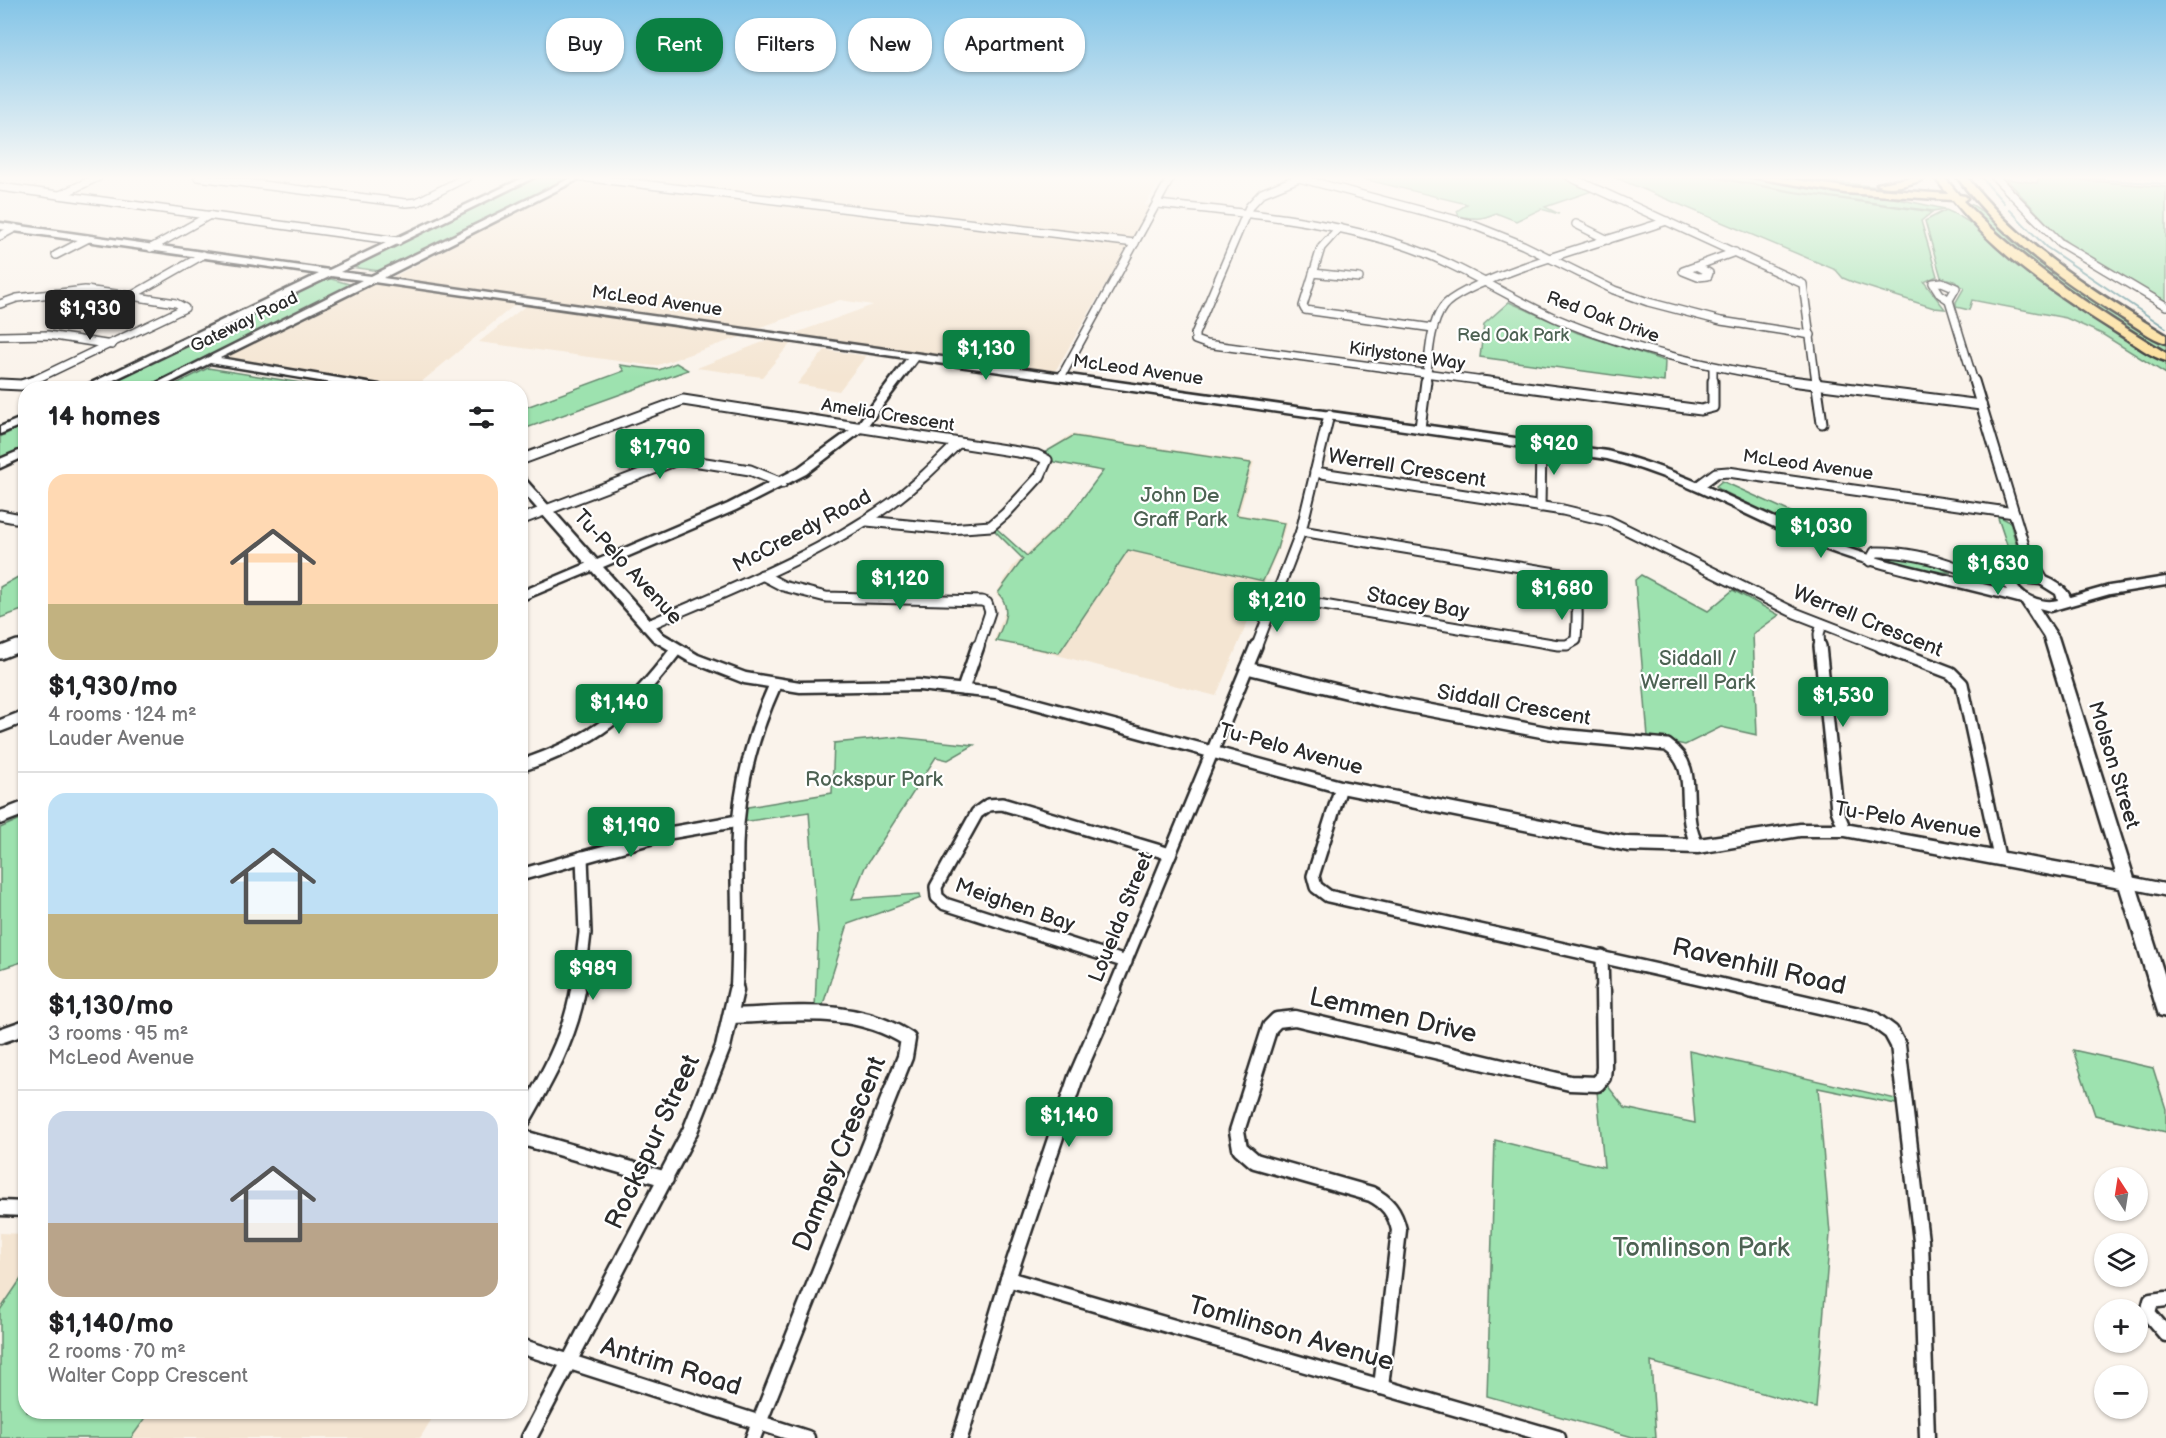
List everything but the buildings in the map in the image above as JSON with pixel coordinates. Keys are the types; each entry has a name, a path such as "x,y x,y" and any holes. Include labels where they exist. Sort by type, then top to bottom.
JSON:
{"main road":[{"path":"2004,244 2049,281 2166,358"},
{"path":"2027,244 2056,268 2166,340"}],"street":[{"path":"56,255 77,244"},
{"name":"McLeod Avenue","path":"123,244 1541,446 1634,461 1701,484 1716,473 1728,472 2014,513"},
{"path":"151,248 158,244"},
{"path":"104,381 391,244"},
{"name":"Gateway Road","path":"166,381 443,244"},
{"path":"1061,377 1134,244"},
{"name":"Kirlystone Way","path":"1233,244 1195,334 1195,340 1206,344 1701,410 1713,407 1713,367"},
{"path":"1323,244 1303,306 1308,311 1433,328"},
{"name":"Red Oak Drive","path":"1395,244 1416,250 1540,311 1598,334 1713,367 1817,385 1980,405"},
{"path":"1519,244 1614,290 1667,307 1729,322 1811,335"},
{"path":"1420,428 1433,328 1441,309 1458,293 1483,281 1595,244"},
{"path":"1718,244 1803,284 1822,423"},
{"path":"2062,244 2166,306"},
{"path":"1698,267 1735,252"},
{"path":"131,296 203,255"},
{"path":"1313,273 1359,278"},
{"path":"0,304 17,298 85,290 176,303 185,308 181,312 32,381"},
{"path":"1949,300 2025,549 2047,581 2062,592 2064,604 2054,619 2051,637"},
{"path":"0,336 48,335 112,345"},
{"path":"528,594 782,483 861,427 914,356"},
{"path":"210,360 324,381"},
{"path":"0,384 18,385"},
{"name":"Amelia Crescent","path":"528,457 683,400 1037,455 1047,460 1047,465 991,525 971,528 913,528 867,521"},
{"name":"Louelda Street","path":"960,1438 1008,1279 1076,1077 1126,962 1276,597 1301,531 1329,415"},
{"path":"0,431 18,423"},
{"name":"McCreedy Road","path":"646,626 762,575 867,521 921,481 958,443"},
{"path":"1540,507 1541,446"},
{"path":"0,464 18,455"},
{"path":"528,517 680,459 750,470 782,483"},
{"name":"Werrell Crescent","path":"1315,472 1540,507 1609,521 1822,624 1924,662 1958,678 1962,684 1999,857"},
{"path":"1701,484 1799,533 1870,561 1959,575 2013,579 2026,576 2073,589 2109,590"},
{"name":"Tu-Pelo Avenue","path":"528,490 646,626 676,650 711,667 775,685 818,688 907,685 963,689 1015,698 1341,787 1628,844 1698,846 1800,830 1845,830 2127,882"},
{"path":"0,515 18,518"},
{"name":"Stacey Bay","path":"1276,597 1558,645 1570,644 1576,640 1575,586 1569,578 1562,574 1301,531"},
{"path":"2013,579 2024,566 2025,549"},
{"path":"762,575 792,591 814,596 856,599 966,599 987,603 990,612 963,689"},
{"path":"1959,575 2050,607 2109,590 2166,581"},
{"name":"Molson Street","path":"2013,579 2012,589 2026,600 2051,637 2166,1009"},
{"path":"1822,624 1819,634 1838,810 1845,830"},
{"path":"0,652 18,646"},
{"path":"528,763 564,751 610,724 637,702 676,650"},
{"name":"Siddall Crescent","path":"1247,668 1386,702 1560,735 1667,746 1678,752 1684,760 1688,825 1698,846"},
{"name":"Rockspur Street","path":"529,1438 666,1179 710,1086 732,1016 738,958 738,821 744,767 759,720 775,685"},
{"path":"0,726 18,719"},
{"name":"Ravenhill Road","path":"1341,787 1313,876 1317,888 1328,896 1872,1018 1891,1032 1898,1045 1921,1241 1927,1438"},
{"name":"Meighen Bay","path":"1126,962 945,904 937,897 936,886 977,813 993,804 1002,804 1170,854"},
{"path":"0,818 18,810"},
{"path":"528,873 669,832 738,821"},
{"path":"528,1111 559,1057 577,1004 586,941 582,857"},
{"path":"2127,882 2166,890"},
{"name":"Lemmen Drive","path":"1382,1387 1399,1230 1397,1219 1388,1204 1371,1194 1255,1161 1240,1148 1238,1131 1270,1028 1277,1020 1295,1018 1570,1083 1597,1084 1603,1077 1604,1067 1602,956"},
{"name":"Dampsy Crescent","path":"732,1016 843,1015 896,1029 908,1039 905,1057 760,1422"},
{"path":"0,1036 18,1030"},
{"path":"528,1139 666,1179"},
{"path":"0,1208 18,1209"},
{"name":"Tomlinson Avenue","path":"1008,1279 1558,1438"},
{"path":"2166,1299 2151,1301 2148,1313 2166,1334"},
{"name":"Antrim Road","path":"528,1349 807,1438"},
{"path":"753,1438 760,1422"}],"shaded area":[{"path":"455,244 1129,244 1054,373 790,335 873,305 840,300 752,330 388,280"},
{"path":"374,282 517,303 422,381 368,381 219,358"},
{"path":"528,304 746,335 655,366 479,342"},
{"path":"768,340 790,344 762,377 697,368"},
{"path":"825,350 866,356 839,391 797,384"},
{"name":"John De Graff Park","path":"1072,434 1254,462 1239,514 1287,522 1277,553 1216,696 994,641 1005,611 1003,600 996,594 1013,566 1072,511 1102,472 1053,462 1043,453"},
{"path":"0,1233 18,1234 18,1283 0,1310"},
{"path":"145,1419 432,1419 420,1438 131,1438"}],"green space":[{"path":"398,244 435,244 380,271 350,267"},
{"path":"1774,244 1928,244 1937,276 1924,282 1945,309 1934,308 1855,283 1843,278 1836,270"},
{"path":"1932,244 1997,244 2060,291 2166,362 2166,374 2102,334 2066,318 1972,300 1969,310 1956,307 1956,302 1964,288 1954,281 1941,277"},
{"path":"2008,244 2016,244 2049,270 2166,343 2166,355 2117,325"},
{"path":"2069,244 2166,244 2166,301"},
{"path":"331,279 353,285 158,381 114,381 321,281"},
{"name":"Red Oak Park","path":"1509,302 1578,333 1665,361 1664,382 1480,357 1484,324"},
{"path":"676,363 688,370 528,427 528,406 624,371 620,365 659,370"},
{"path":"208,368 289,381 182,381"},
{"path":"18,428 18,451 0,460 0,437"},
{"name":"John De Graff Park","path":"1073,436 1251,463 1236,515 1284,523 1277,549 1263,581 1128,550 1059,653 996,641 1004,623 1006,611 1003,599 998,593 1023,559 993,529 996,528 1027,556 1070,515 1103,471 1054,462 1044,453"},
{"path":"1722,481 1839,534 1866,553 1830,544 1791,527 1719,489 1716,486"},
{"path":"1997,515 2010,522 2022,565 2013,563"},
{"path":"1889,556 1934,564 1951,573 1927,570 1881,557"},
{"name":"Siddall / Werrell Park","path":"1641,575 1708,611 1733,590 1779,615 1753,634 1757,735 1721,727 1685,745 1648,737 1635,580"},
{"path":"18,577 18,612 0,618 0,587"},
{"name":"Rockspur Park","path":"896,737 974,745 948,760 936,757 865,867 852,899 920,894 921,898 848,924 822,1008 815,1008 818,932 809,812 742,822 742,808 832,793 834,743"},
{"path":"18,820 18,963 0,969 0,828"},
{"path":"2073,1050 2153,1068 2166,1109 2166,1132 2095,1115"},
{"name":"Tomlinson Park","path":"1689,1051 1896,1099 1896,1104 1818,1088 1830,1234 1816,1408 1651,1362 1656,1438 1636,1438 1487,1396 1495,1140 1604,1167 1597,1091 1607,1085 1625,1108 1695,1123"},
{"path":"18,1283 18,1419 145,1419 131,1438 0,1438 0,1310"}],"waterway":[{"path":"2043,244 2166,328"}]}
